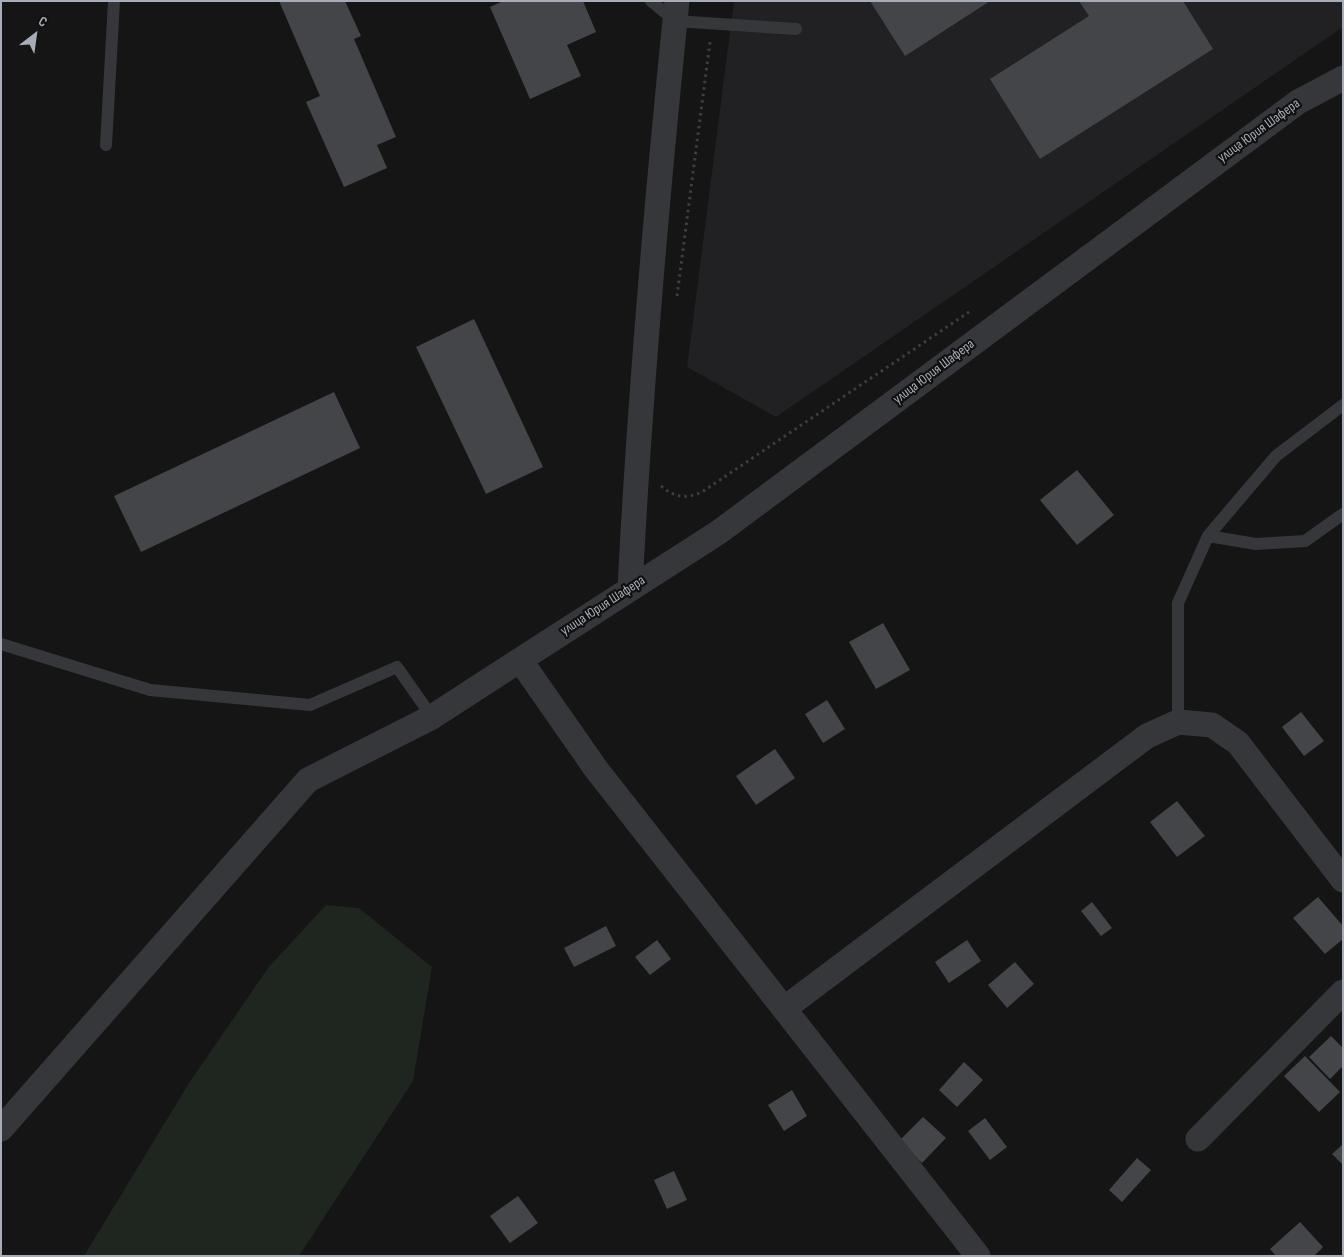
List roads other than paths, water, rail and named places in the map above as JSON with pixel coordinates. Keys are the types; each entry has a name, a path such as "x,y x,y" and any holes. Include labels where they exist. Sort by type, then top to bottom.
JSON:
{"street":[{"path":"630,588 637,453 676,11"},
{"name":"улица Юрия Шафера","path":"1,1129 308,780 432,717 718,532 1298,102 1343,78"},
{"path":"520,660 596,769 978,1256"},
{"path":"785,1008 1147,736 1178,722 1212,725 1238,743 1343,880"},
{"path":"1198,1139 1343,992"}],"lane":[{"path":"106,145 114,1"},
{"path":"651,1 712,23 796,28"},
{"path":"1178,722 1178,603 1208,536 1276,456 1343,405"},
{"path":"1208,536 1256,544 1305,541 1343,514"},
{"path":"1,644 150,690 310,705 398,666 432,717"}]}
